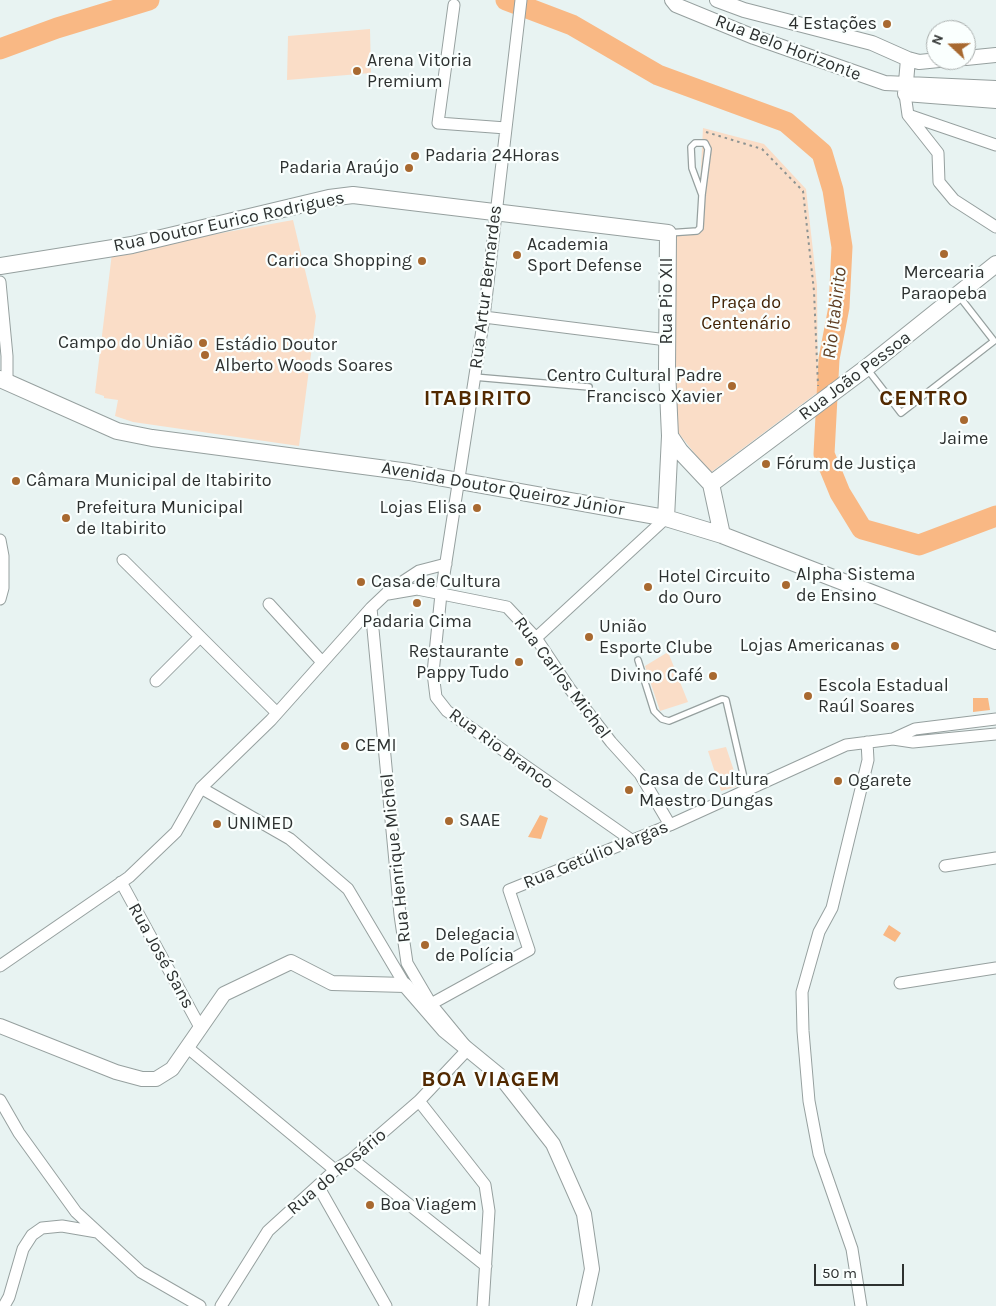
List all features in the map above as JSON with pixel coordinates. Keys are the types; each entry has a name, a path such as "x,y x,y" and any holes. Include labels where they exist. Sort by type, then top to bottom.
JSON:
{"main road":[{"name":"Rua Doutor Eurico Rodrigues","path":"0,266 132,245 329,198 353,195 668,233"},
{"name":"Rua Pio XII","path":"666,518 670,436 667,340 668,233"},
{"name":"Rua João Pessoa","path":"711,484 864,371 959,296 996,264"},
{"name":"Avenida Doutor Queiroz Júnior","path":"3,380 117,430 152,438 409,472 666,518 722,535 996,641"},
{"path":"670,436 680,452 711,484 722,535"}],"street":[{"name":"Rua Artur Bernardes","path":"441,594 484,317 520,0"},
{"name":"Rua Belo Horizonte","path":"717,0 744,10 872,43 908,59 919,62 926,61"},
{"name":"Rua Belo Horizonte","path":"671,2 754,37 865,77 906,89"},
{"path":"671,2 744,10"},
{"path":"454,5 438,123 506,128"},
{"path":"976,57 996,55"},
{"path":"908,59 906,89 908,115 938,153 939,182 954,200 996,227"},
{"path":"906,89 996,88"},
{"path":"906,89 996,101"},
{"path":"908,115 996,145"},
{"path":"0,282 7,356 3,380"},
{"path":"484,317 667,340"},
{"path":"536,638 666,518"},
{"path":"0,540 3,588 0,599"},
{"path":"123,560 200,637 274,716"},
{"path":"0,966 121,882 176,832 201,788 274,716 386,594 419,571 446,564"},
{"name":"Rua Carlos Michel","path":"386,594 417,589 507,607 536,638 570,689 611,742 640,774 670,825"},
{"name":"Rua Rio Branco","path":"441,594 433,673 436,697 447,712 630,839"},
{"path":"269,604 322,662"},
{"name":"Rua Henrique Michel","path":"372,608 400,915 408,964 431,1004 468,1049"},
{"path":"156,681 200,637"},
{"name":"Rua Getúlio Vargas","path":"431,1004 529,950 509,890 630,839 670,825 846,745 893,739 915,729 996,719"},
{"path":"893,739 913,742 996,734"},
{"path":"861,1306 852,1250 819,1154 809,1101 802,1031 802,992 818,932 832,908 868,760 867,742"},
{"path":"201,788 290,839 348,889 405,985 444,1030 499,1076 553,1144 584,1214 592,1269 584,1306"},
{"path":"945,866 996,858"},
{"name":"Rua José Sans","path":"121,882 201,1029"},
{"path":"0,1026 116,1072 142,1079 156,1079 172,1069 224,994 291,962 332,983 405,985"},
{"path":"900,983 996,968"},
{"path":"188,1048 336,1170"},
{"name":"Rua do Rosário","path":"221,1306 268,1231 336,1170 352,1159 419,1101 468,1049"},
{"path":"0,1100 19,1133 76,1212 141,1272 200,1306"},
{"path":"419,1101 485,1185 489,1211 483,1306"},
{"path":"352,1159 486,1266"},
{"path":"318,1186 384,1303 371,1306"},
{"path":"4,1306 9,1297 15,1270 23,1249 32,1235 42,1228 62,1226 97,1232"}],"lane":[{"path":"668,233 697,231 700,228 708,149 705,144 695,142 691,147 692,168 702,195"},
{"path":"864,371 901,413 994,341 959,296"},
{"path":"474,377 589,387"},
{"path":"638,660 654,711 662,719 669,721 722,699 726,700 747,791"}],"path":[{"path":"706,132 762,149 803,191 814,291 819,404"}],"green space":[{"path":"370,29 371,73 287,80 288,36"},
{"name":"Praça do Centenário","path":"703,128 764,144 806,189 817,286 818,392 710,473 677,431 672,229 698,228"},
{"name":"Estádio Doutor Alberto Woods Soares","path":"293,220 316,316 299,446 133,422 115,416 118,400 104,398 104,396 95,393 112,253"},
{"path":"668,652 688,702 660,711 645,666"},
{"path":"726,747 739,786 721,791 708,751"}],"shaded area":[{"path":"973,698 988,698 990,710 973,712"},
{"path":"540,815 548,818 541,839 528,837"},
{"path":"889,925 901,933 895,942 883,935"}],"waterway":[{"name":"Rio Itabirito","path":"0,49 57,28 149,0"},
{"name":"Rio Itabirito","path":"506,0 572,25 658,75 786,122 822,153 833,190 842,247 839,307 829,359 824,454 840,493 862,529 919,545 996,516"}],"place":[{"name":"4 Estações","path":"887,24"},
{"name":"Arena Vitoria Premium","path":"357,71"},
{"name":"Padaria 24Horas","path":"415,156"},
{"name":"Padaria Araújo","path":"409,168"},
{"name":"Mercearia Paraopeba","path":"944,254"},
{"name":"Academia Sport Defense","path":"517,255"},
{"name":"Carioca Shopping","path":"422,261"},
{"name":"Campo do União","path":"203,343"},
{"name":"Estádio Doutor Alberto Woods Soares","path":"205,355"},
{"name":"Centro Cultural Padre Francisco Xavier","path":"732,386"},
{"name":"Jaime","path":"964,420"},
{"name":"Fórum de Justiça","path":"766,464"},
{"name":"Câmara Municipal de Itabirito","path":"16,481"},
{"name":"Lojas Elisa","path":"477,508"},
{"name":"Prefeitura Municipal de Itabirito","path":"66,518"},
{"name":"Casa de Cultura","path":"361,582"},
{"name":"Alpha Sistema de Ensino","path":"786,585"},
{"name":"Hotel Circuito do Ouro","path":"648,587"},
{"name":"Padaria Cima","path":"417,603"},
{"name":"União Esporte Clube","path":"589,637"},
{"name":"Lojas Americanas","path":"895,646"},
{"name":"Restaurante Pappy Tudo","path":"519,662"},
{"name":"Divino Café","path":"713,676"},
{"name":"Escola Estadual Raúl Soares","path":"808,696"},
{"name":"CEMI","path":"345,746"},
{"name":"Ogarete","path":"838,781"},
{"name":"Casa de Cultura Maestro Dungas","path":"629,790"},
{"name":"SAAE","path":"449,821"},
{"name":"UNIMED","path":"217,824"},
{"name":"Delegacia de Polícia","path":"425,945"},
{"name":"Boa Viagem","path":"370,1205"}],"district":[{"name":"ITABIRITO","path":"478,399"},
{"name":"CENTRO","path":"924,399"},
{"name":"BOA VIAGEM","path":"491,1080"}]}
